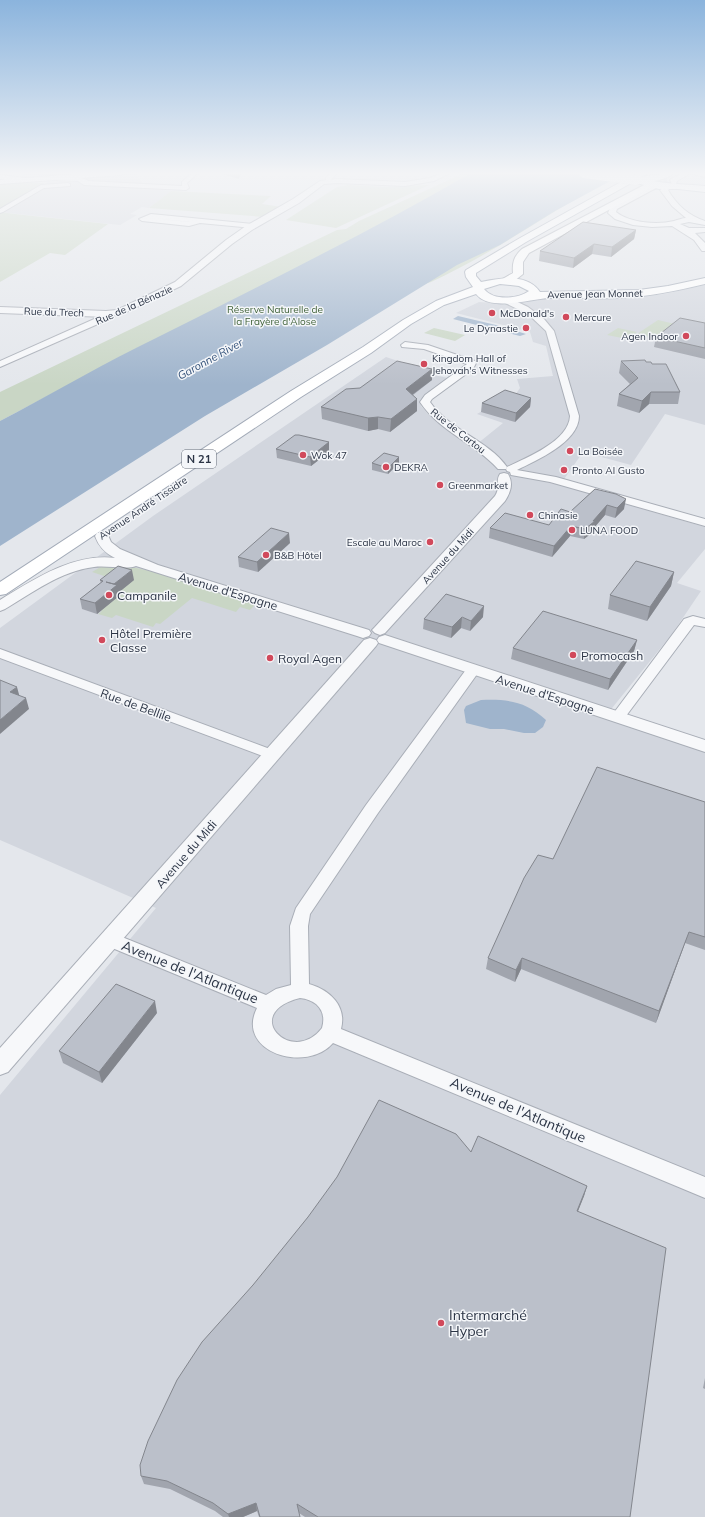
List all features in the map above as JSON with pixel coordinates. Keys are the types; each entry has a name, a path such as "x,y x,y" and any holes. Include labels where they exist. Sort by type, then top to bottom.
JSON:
{"main road":[{"path":"491,298 482,294 471,277 470,272 517,244"},
{"path":"502,281 509,280 518,274 517,264 520,255 539,244"},
{"name":"Avenue Jean Monnet","path":"531,292 524,265 530,253 546,244"},
{"path":"485,264 476,271 475,276 486,280 519,282 531,292"},
{"name":"Avenue Jean Monnet","path":"531,292 631,292 705,277"},
{"name":"Avenue André Tissidre","path":"0,590 436,304 502,281"},
{"name":"Avenue Jean Monnet","path":"531,292 552,294 630,294 666,290 705,281"},
{"name":"Avenue André Tissidre","path":"367,350 453,305 471,299 491,298 506,300 531,292"},
{"name":"Avenue André Tissidre","path":"0,603 102,536 250,433 321,379"}],"street":[{"name":"Rue de la Bénazie","path":"0,364 104,318 109,314 119,312 172,288 228,244"},
{"path":"531,292 524,302 533,314"},
{"path":"506,300 518,304 533,314 542,321 551,333 573,408 575,420 569,431 546,451 508,471"},
{"name":"Rue du Trech","path":"0,310 109,314"},
{"name":"Rue de Cartou","path":"405,345 425,347 472,363 470,367 428,397 425,402 431,411 461,436 493,457 508,471"},
{"path":"508,471 552,479 705,523"},
{"name":"Avenue du Midi","path":"0,1064 273,755 374,636 500,498 505,490 508,471"},
{"name":"Avenue d'Espagne","path":"102,536 106,545 111,549 123,556 153,568 374,636 705,746"},
{"path":"0,606 61,570 86,563 104,561 153,568"},
{"path":"618,717 689,622 693,620 705,623"},
{"name":"Rue de Bellile","path":"0,653 273,755"},
{"path":"300,990 299,926 302,913 372,809 473,670"},
{"name":"Avenue de l'Atlantique","path":"111,940 268,1004"},
{"path":"300,990 316,994 329,1004 333,1013 334,1023 330,1033 319,1044 304,1050 282,1048 273,1043 266,1036 262,1020 264,1012 268,1004 282,994 300,990"},
{"name":"Avenue de l'Atlantique","path":"330,1033 705,1188"}],"shaded area":[{"path":"705,285 705,425 665,414 631,465 583,452 560,485 705,527 705,549 677,583 701,591 672,634 604,718 705,751 705,1517 0,1517 0,1095 156,908 0,840 0,628 153,516 386,357 419,368 416,371 448,378 420,400 421,406 428,414 472,448 503,423 477,414 507,397 513,398 520,388 517,379 553,376 546,346 533,342 530,332 456,313 479,302 511,304 551,298 641,297 664,294"}],"green space":[{"path":"0,244 81,244 65,255 50,253 0,282"},
{"name":"Réserve Naturelle de la Frayère d'Alose","path":"308,244 502,244 431,282 57,391 0,421 0,392"},
{"path":"658,320 679,325 659,339 637,334"},
{"path":"434,328 465,335 455,341 424,333"},
{"path":"618,328 637,332 627,339 607,335"},
{"path":"119,564 163,574 254,602 254,606 250,610 240,607 236,612 192,598 160,624 156,623 153,627 116,615 112,618 98,614 101,612 113,579 92,572 104,565"}],"water":[{"name":"Garonne River","path":"342,244 502,244 457,265 327,345 205,416 0,546 0,421 119,357"},
{"path":"458,316 526,334 520,336 453,319"},
{"path":"481,700 516,702 531,709 546,720 543,727 535,733 524,733 504,729 490,729 466,723 464,710 466,706"}],"building":[{"path":"551,244 617,244 612,247 594,244 574,258 540,251"},
{"path":"680,318 705,323 705,348 656,337"},
{"path":"645,360 646,362 651,362 652,364 666,364 680,392 651,392 642,401 619,394 638,378 621,361"},
{"path":"397,361 432,369 406,389 417,399 391,419 378,417 368,418 321,407 346,389 360,388"},
{"path":"505,390 531,398 516,413 482,403"},
{"path":"295,435 329,442 310,457 276,449"},
{"path":"384,453 399,457 388,468 372,463"},
{"path":"595,489 616,494 626,499 617,508 607,505 593,521 595,521 585,529 571,526 554,546 490,528 505,513 549,525 561,509 570,512"},
{"path":"271,528 289,533 257,562 238,557"},
{"path":"636,561 674,572 650,607 610,595"},
{"path":"118,566 132,570 114,584 106,582 117,585 95,603 80,599 103,581 100,580"},
{"path":"446,594 484,606 471,621 462,617 452,627 424,619"},
{"name":"Promocash","path":"543,611 637,640 610,679 513,648"},
{"path":"0,680 17,687 10,692 26,698 0,720"},
{"path":"597,767 705,802 705,937 689,932 659,1011 522,958 516,970 488,958 524,878 538,855 553,859"},
{"path":"116,984 155,1001 99,1072 59,1051"},
{"name":"Intermarché Hyper","path":"379,1100 456,1134 471,1152 478,1136 587,1186 577,1211 666,1248 630,1517 318,1517 297,1504 300,1517 260,1517 256,1503 228,1514 213,1503 167,1481 141,1476 140,1465 148,1441 177,1380 202,1342 253,1285 308,1217 337,1177"}],"place":[{"name":"McDonald's","path":"492,313"},
{"name":"Mercure","path":"566,317"},
{"name":"Le Dynastie","path":"526,328"},
{"name":"Agen Indoor","path":"686,336"},
{"name":"Kingdom Hall of Jehovah's Witnesses","path":"424,364"},
{"name":"La Boisée","path":"570,451"},
{"name":"Wok 47","path":"303,455"},
{"name":"DEKRA","path":"386,467"},
{"name":"Pronto Al Gusto","path":"564,470"},
{"name":"Greenmarket","path":"440,485"},
{"name":"Chinasie","path":"530,515"},
{"name":"LUNA FOOD","path":"572,530"},
{"name":"Escale au Maroc","path":"430,542"},
{"name":"B&B Hôtel","path":"266,555"},
{"name":"Campanile","path":"109,595"},
{"name":"Hôtel Première Classe","path":"102,640"},
{"name":"Promocash","path":"573,655"},
{"name":"Royal Agen","path":"270,658"},
{"name":"Intermarché Hyper","path":"441,1323"}]}
